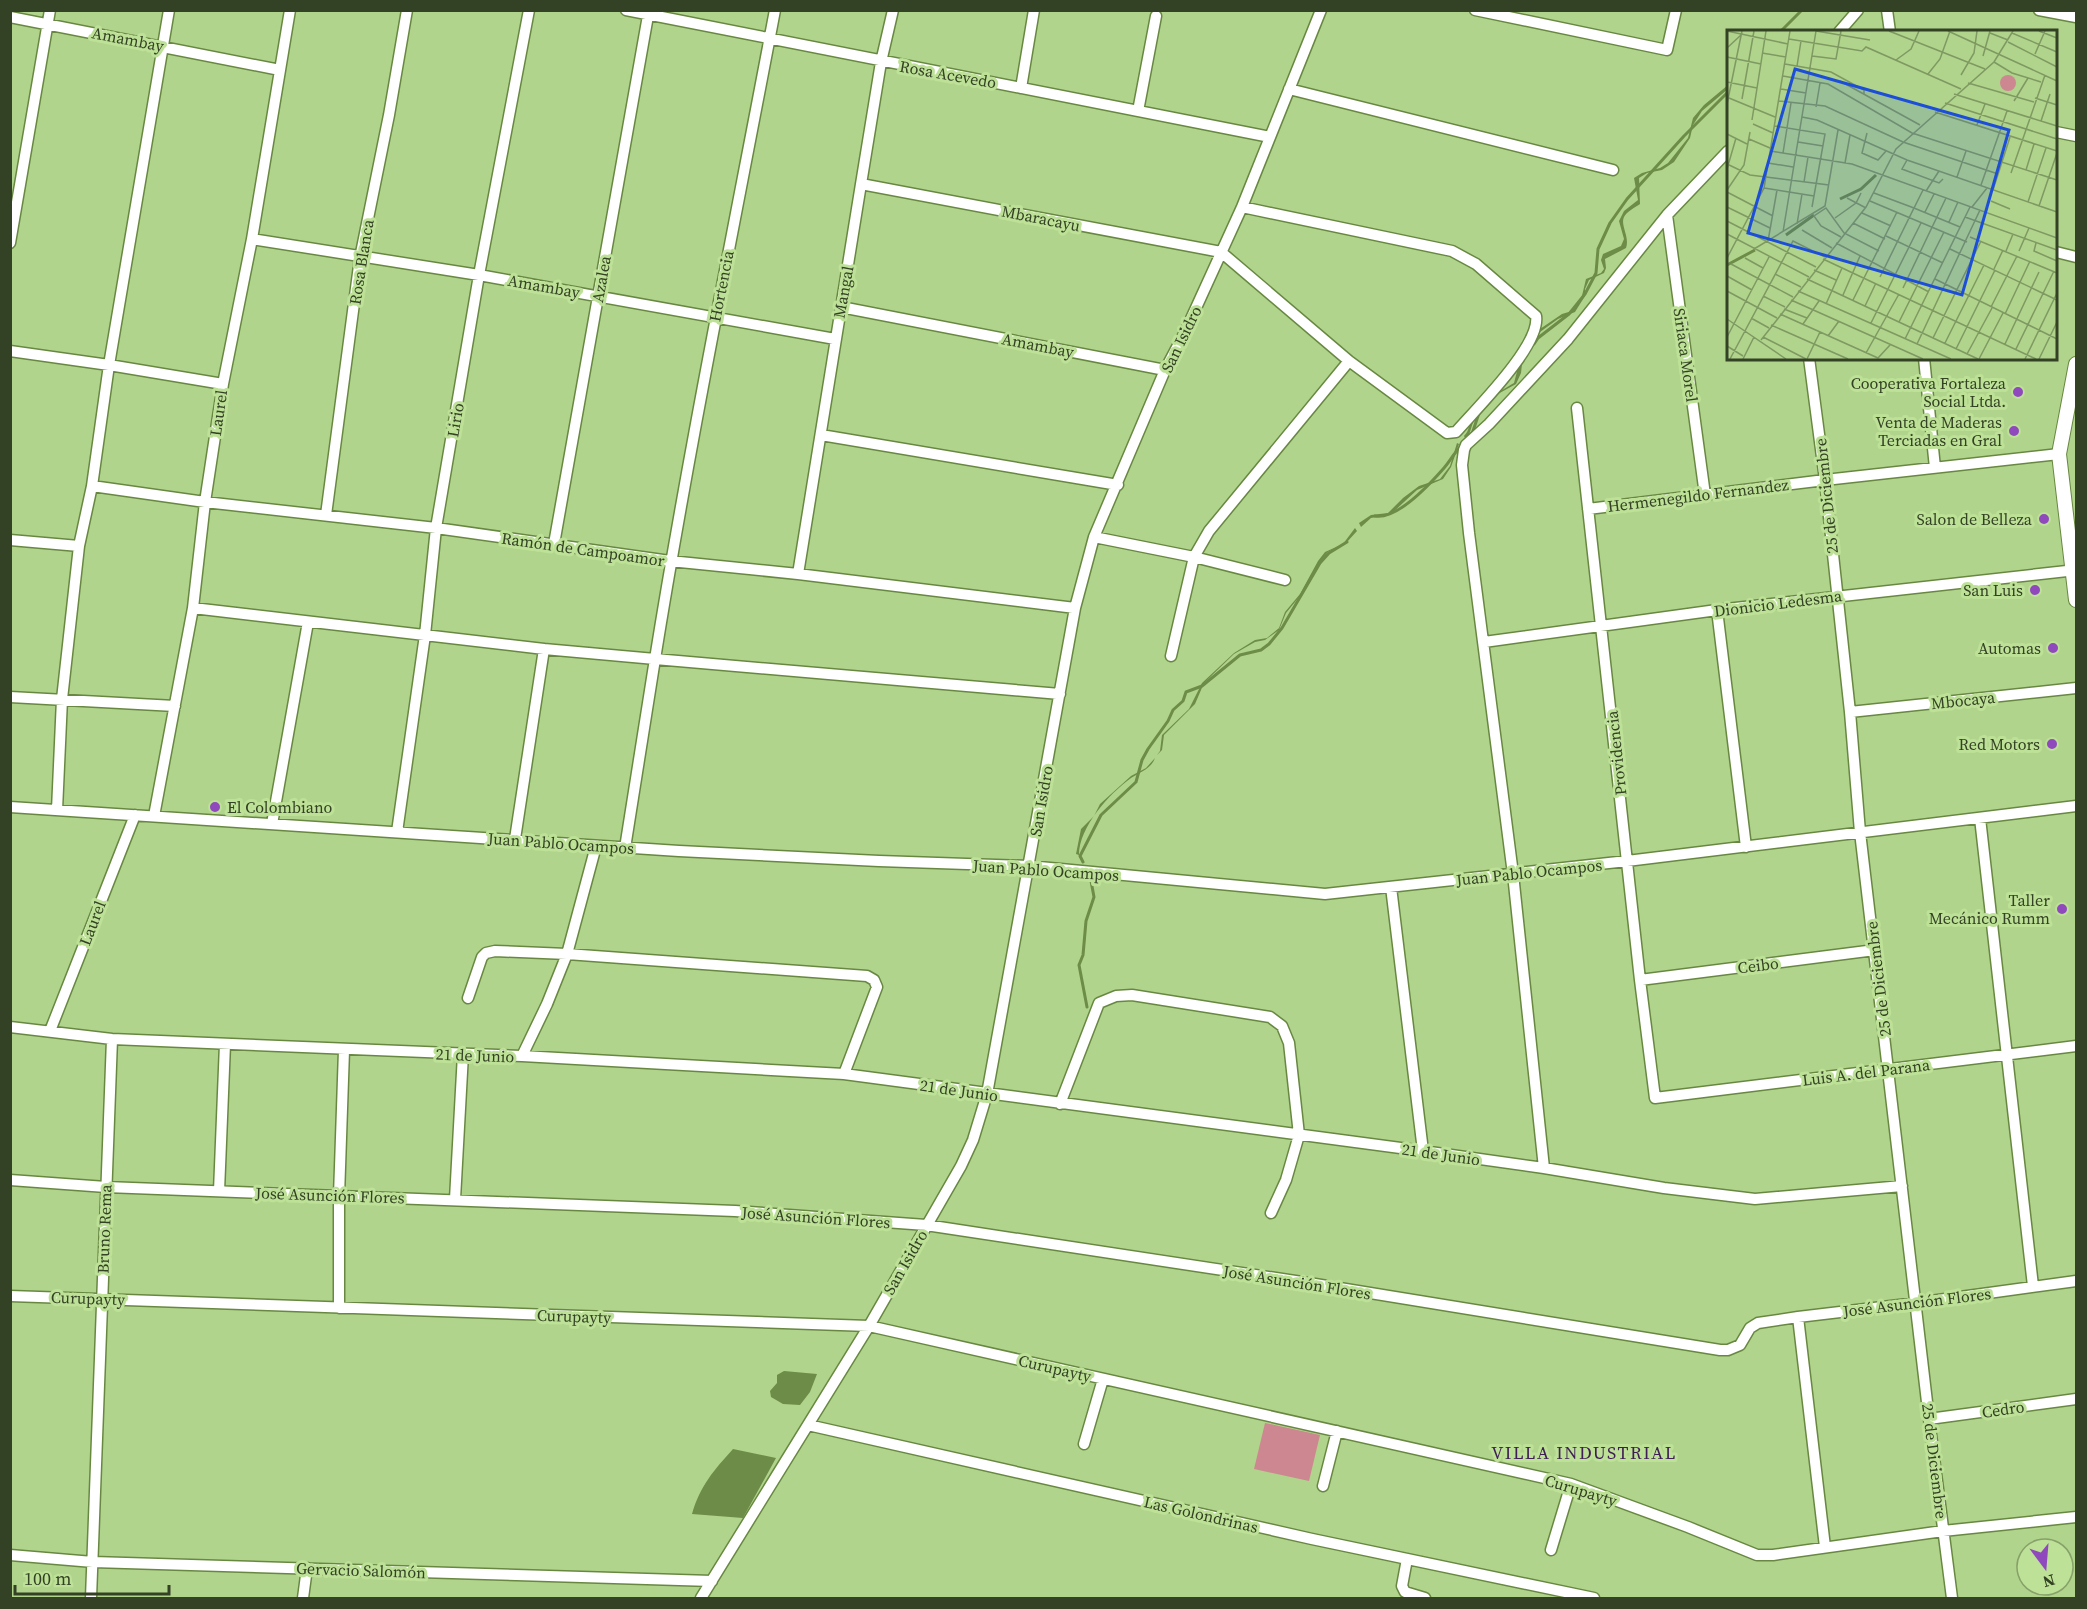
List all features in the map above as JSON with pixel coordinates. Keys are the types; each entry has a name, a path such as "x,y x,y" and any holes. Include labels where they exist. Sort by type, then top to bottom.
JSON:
{"main road":[{"path":"2076,364 2059,454 2075,571 2076,600"}],"street":[{"path":"10,243 50,10"},
{"path":"57,810 62,699 79,546 92,486 109,365 169,10"},
{"name":"Laurel","path":"154,816 193,608 205,502 223,384 252,239 290,10"},
{"name":"Rosa Blanca","path":"326,515 360,258 389,115 407,10"},
{"name":"Lirio","path":"397,832 425,635 436,528 529,10"},
{"name":"Rosa Acevedo","path":"626,10 1270,138"},
{"name":"Hortencia","path":"625,848 670,561 775,10"},
{"name":"Mangal","path":"798,574 881,62 893,10"},
{"path":"1021,88 1034,10"},
{"name":"San Isidro","path":"701,1599 868,1326 961,1166 973,1140 987,1094 1075,608 1094,537 1165,370 1185,332 1242,207 1321,10"},
{"path":"1475,10 1667,50 1676,10"},
{"path":"1841,30 1858,10"},
{"path":"1887,10 1890,30"},
{"path":"2039,10 2076,17"},
{"name":"Azalea","path":"554,544 649,13"},
{"path":"1138,111 1156,16"},
{"name":"Amambay","path":"10,17 280,70"},
{"path":"1289,89 1613,170"},
{"path":"2057,132 2076,136"},
{"path":"1544,1168 1513,873 1469,533 1462,465 1464,450 1466,445 1489,424 1568,339 1667,215 1727,152"},
{"name":"Mbaracayu","path":"861,184 1221,252"},
{"path":"1221,252 1349,361 1447,433 1456,432 1513,369 1534,330 1537,322 1536,316 1476,264 1452,251 1242,207"},
{"name":"Siriaca Morel","path":"1667,215 1705,495"},
{"name":"Amambay","path":"252,239 360,258 480,275 835,339"},
{"path":"2057,252 2076,257"},
{"name":"Amambay","path":"841,307 1165,370"},
{"path":"10,351 223,384"},
{"name":"25 de Diciembre","path":"1809,360 1825,480 1850,712 1860,832 1952,1599"},
{"path":"1924,360 1935,468"},
{"path":"1171,656 1194,557 1209,531 1349,361"},
{"name":"Providencia","path":"1577,408 1655,1098"},
{"path":"821,435 1118,484"},
{"name":"Hermenegildo Fernandez","path":"1588,509 2059,454"},
{"name":"Ramón de Campoamor","path":"92,486 205,502 436,528 670,561 798,574 1075,608"},
{"path":"1094,537 1194,557 1284,580"},
{"path":"10,540 79,546"},
{"name":"Dionicio Ledesma","path":"1484,642 1717,610 2075,571"},
{"path":"193,608 544,649 1060,694"},
{"path":"1717,610 1746,847"},
{"path":"272,824 308,622"},
{"path":"515,839 544,649"},
{"name":"Mbocaya","path":"1850,712 2076,688"},
{"path":"10,697 175,706"},
{"name":"Juan Pablo Ocampos","path":"10,807 625,848 868,861 1029,866 1325,894 1627,861 2076,806"},
{"name":"Laurel","path":"50,1031 135,815"},
{"path":"1980,818 2033,1286"},
{"path":"522,1056 547,1004 567,954 596,846"},
{"path":"1391,887 1424,1151"},
{"name":"Ceibo","path":"1640,980 1875,950"},
{"path":"468,998 482,957 486,953 495,951 567,954 867,976 874,980 877,987 844,1074"},
{"path":"1060,1104 1099,1003 1116,996 1132,995 1270,1017 1282,1026 1289,1043 1299,1135 1286,1180 1271,1213"},
{"name":"21 de Junio","path":"10,1027 112,1039 522,1056 844,1074 1424,1151 1664,1188 1755,1199 1902,1186"},
{"name":"Bruno Rema","path":"91,1599 112,1039"},
{"path":"219,1191 225,1044"},
{"name":"Luis A. del Parana","path":"1655,1098 2076,1046"},
{"path":"339,1308 339,1196 344,1050"},
{"path":"455,1199 463,1054"},
{"name":"José Asunción Flores","path":"10,1180 105,1187 735,1211 926,1226 1316,1284 1720,1350 1728,1350 1740,1345 1750,1328 1758,1323 2076,1281"},
{"name":"Curupayty","path":"10,1296 868,1326 1571,1484 1757,1555 1773,1555 1943,1531 2076,1517"},
{"path":"1798,1317 1825,1547"},
{"path":"1084,1444 1103,1379"},
{"name":"Cedro","path":"1929,1419 2076,1399"},
{"name":"Las Golondrinas","path":"808,1425 1594,1599"},
{"path":"1323,1486 1337,1431"},
{"path":"1551,1550 1571,1484"},
{"name":"Gervacio Salomón","path":"10,1555 93,1562 712,1581"},
{"path":"1407,1559 1402,1586 1405,1592 1425,1599"},
{"path":"303,1599 306,1568"}],"shaded area":[{"path":"1727,86 1727,90 1702,111 1693,125 1690,138 1674,162 1662,170 1647,173 1639,178 1640,204 1627,213 1623,220 1627,240 1626,248 1605,259 1604,273 1589,280 1585,296 1575,312 1558,319 1540,332 1522,364 1516,384 1496,395 1475,416 1469,435 1465,438 1471,421 1480,407 1485,402 1514,383 1519,364 1540,329 1562,314 1572,311 1581,300 1586,279 1601,273 1604,269 1601,260 1603,254 1621,246 1624,239 1619,221 1624,211 1638,200 1634,178 1668,163 1688,138 1693,118 1704,105"},
{"path":"1457,443 1459,444 1451,467 1443,479 1417,490 1390,515 1371,518 1361,527 1359,523 1371,515 1388,513 1419,486 1440,479 1450,466"},
{"path":"1355,528 1357,531 1347,542 1328,552 1319,563 1300,596 1286,613 1279,630 1265,640 1255,642 1234,654 1204,683 1195,704 1164,735 1162,750 1157,755 1160,751 1162,735 1189,709 1202,683 1234,653 1255,640 1267,638 1279,628 1285,612 1300,594 1318,561 1325,552 1343,544"},
{"path":"1155,758 1148,768 1122,785 1105,802 1084,833 1079,855 1076,854 1081,829 1094,816 1100,804 1131,776 1146,768"},
{"path":"784,1371 817,1374 810,1392 800,1405 783,1404 771,1397 770,1391 777,1383 777,1375"},
{"path":"1265,1423 1320,1435 1309,1481 1254,1469"},
{"path":"733,1449 776,1458 743,1518 692,1514 708,1479"}],"waterway":[{"path":"1782,30 1802,10"},
{"path":"1534,344 1538,338 1569,314 1585,294 1596,273 1598,249 1610,223 1627,199 1727,93"},
{"path":"1472,434 1479,413 1492,399"},
{"path":"1375,516 1384,516 1412,500 1438,475 1462,446"},
{"path":"1083,862 1080,856 1101,815 1136,782 1142,760 1148,749 1173,710 1183,701 1186,692 1202,686 1240,655 1261,650 1269,644 1282,628 1320,563 1329,553 1347,542"},
{"path":"1087,1007 1079,965 1083,955 1086,921 1094,897 1091,881"}],"place":[{"name":"Cooperativa Fortaleza Social Ltda.","path":"2018,392"},
{"name":"Venta de Maderas Terciadas en Gral","path":"2014,431"},
{"name":"Salon de Belleza","path":"2044,519"},
{"name":"San Luis","path":"2035,590"},
{"name":"Automas","path":"2053,648"},
{"name":"Red Motors","path":"2052,744"},
{"name":"El Colombiano","path":"215,807"},
{"name":"Taller Mecánico Rumm","path":"2062,909"}],"district":[{"name":"VILLA INDUSTRIAL","path":"1584,1453"}]}
